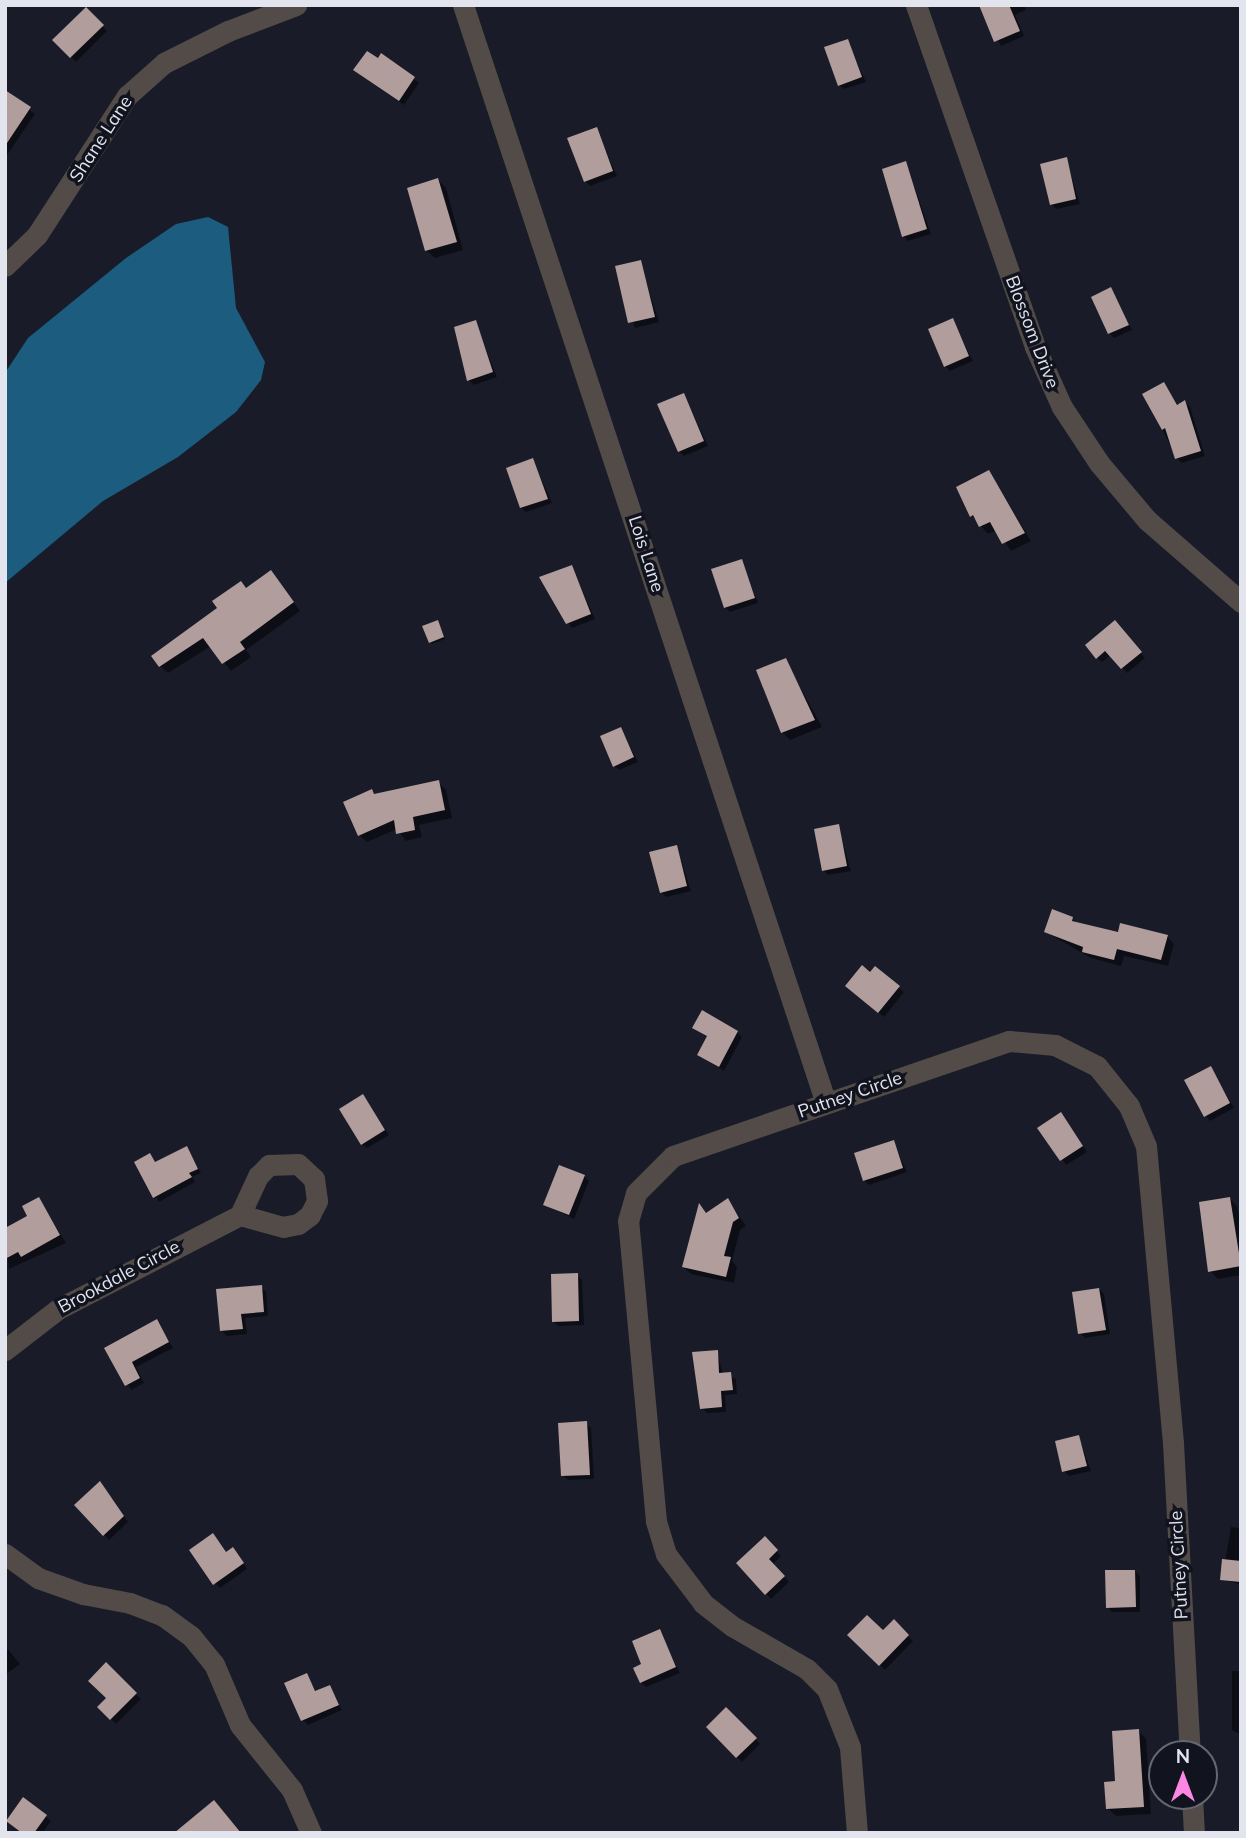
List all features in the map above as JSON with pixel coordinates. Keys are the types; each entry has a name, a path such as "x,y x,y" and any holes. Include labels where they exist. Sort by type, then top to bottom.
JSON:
{"street":[{"name":"Shane Lane","path":"5,266 37,235 127,96 164,63 228,31 296,5"},
{"name":"Lois Lane","path":"463,5 826,1103"},
{"name":"Blossom Drive","path":"916,5 1035,347 1062,407 1099,463 1147,520 1241,602"},
{"name":"Putney Circle","path":"857,1833 850,1747 827,1689 807,1669 732,1626 703,1603 666,1554 656,1521 627,1244 636,1193 673,1156 1009,1041 1033,1041 1075,1052 1097,1066 1129,1107 1146,1146 1173,1443 1189,1740"},
{"name":"Brookdale Circle","path":"5,1350 58,1309 240,1214"},
{"path":"5,1554 38,1578 83,1594 131,1602 162,1615 191,1636 214,1664 240,1725 292,1790 310,1833"},
{"path":"1193,1810 1194,1833"}],"water":[{"path":"208,217 228,227 236,308 265,362 261,380 236,412 178,457 103,501 5,583 5,373 28,338 126,258 176,224"}],"building":[{"path":"979,5 1009,5 1020,31 994,42"},
{"path":"86,7 104,25 70,58 52,40"},
{"path":"848,39 862,77 838,86 824,47"},
{"path":"367,51 378,58 381,53 415,77 399,101 353,70"},
{"path":"5,90 31,107 5,146"},
{"path":"597,127 613,171 584,182 567,138"},
{"path":"1067,157 1076,199 1050,205 1040,164"},
{"path":"906,161 927,229 902,237 882,169"},
{"path":"438,178 457,242 425,251 407,188"},
{"path":"641,260 655,317 628,323 615,266"},
{"path":"1111,287 1129,325 1108,334 1091,297"},
{"path":"953,318 969,356 944,367 928,329"},
{"path":"476,320 493,372 467,381 454,327"},
{"path":"1164,382 1177,405 1185,400 1201,451 1175,459 1165,428 1162,430 1142,394"},
{"path":"684,393 704,441 678,452 657,404"},
{"path":"533,458 548,499 520,508 506,468"},
{"path":"989,470 1025,533 1002,544 990,522 979,527 973,515 970,517 956,487"},
{"path":"742,559 755,598 724,608 711,569"},
{"path":"572,565 591,614 566,624 539,577"},
{"path":"271,570 294,602 240,642 245,649 222,664 203,638 159,667 151,656 217,608 212,601 241,581 246,588"},
{"path":"438,620 444,637 429,643 422,626"},
{"path":"1115,620 1142,652 1121,669 1105,651 1096,659 1085,645"},
{"path":"786,658 815,720 781,733 756,670"},
{"path":"621,727 634,757 613,767 600,736"},
{"path":"439,780 445,810 413,817 415,830 396,834 394,820 358,836 343,802 372,789 374,794"},
{"path":"839,824 847,866 822,871 814,829"},
{"path":"677,845 687,886 660,893 649,852"},
{"path":"1052,909 1073,917 1072,921 1118,932 1120,923 1168,935 1161,960 1117,949 1114,960 1082,952 1083,947 1044,932"},
{"path":"862,965 870,972 875,966 900,986 878,1013 845,986"},
{"path":"702,1010 738,1031 719,1067 697,1055 707,1036 692,1028"},
{"path":"1211,1066 1230,1103 1204,1117 1184,1080"},
{"path":"363,1094 385,1130 361,1145 339,1109"},
{"path":"1061,1112 1083,1146 1060,1161 1037,1128"},
{"path":"894,1140 903,1168 863,1181 854,1153"},
{"path":"187,1146 198,1169 189,1173 192,1177 153,1198 134,1162 150,1153 155,1162"},
{"path":"559,1165 585,1175 569,1215 543,1205"},
{"path":"39,1197 60,1235 21,1257 18,1252 5,1259 5,1228 27,1216 22,1206"},
{"path":"1230,1197 1241,1266 1208,1272 1199,1202"},
{"path":"728,1198 739,1218 733,1222 724,1256 731,1257 726,1277 682,1267 699,1203 706,1213"},
{"path":"578,1273 579,1321 552,1322 551,1274"},
{"path":"262,1285 264,1312 241,1314 243,1329 220,1331 216,1289"},
{"path":"1099,1288 1106,1330 1078,1334 1072,1292"},
{"path":"157,1319 169,1342 132,1362 140,1378 125,1386 104,1348"},
{"path":"718,1350 719,1373 731,1372 733,1390 721,1391 722,1407 700,1409 692,1352"},
{"path":"587,1421 590,1475 561,1476 558,1423"},
{"path":"1079,1435 1087,1466 1062,1472 1055,1441"},
{"path":"100,1481 124,1516 103,1536 74,1505"},
{"path":"213,1533 226,1552 233,1547 244,1563 213,1585 189,1550"},
{"path":"765,1536 778,1550 769,1559 785,1576 765,1595 736,1563"},
{"path":"1222,1559 1241,1561 1241,1582 1220,1580"},
{"path":"1105,1570 1135,1570 1136,1607 1106,1608"},
{"path":"867,1615 883,1630 894,1619 909,1635 879,1666 847,1635"},
{"path":"660,1629 676,1667 640,1683 633,1668 641,1664 632,1641"},
{"path":"106,1662 137,1693 110,1720 97,1707 106,1698 88,1681"},
{"path":"307,1673 315,1691 330,1685 339,1705 301,1721 284,1683"},
{"path":"726,1707 757,1738 736,1758 706,1727"},
{"path":"1139,1729 1144,1807 1106,1809 1104,1782 1115,1781 1112,1731"},
{"path":"23,1797 47,1815 34,1833 22,1833 6,1821"},
{"path":"214,1800 241,1833 174,1833"}]}
